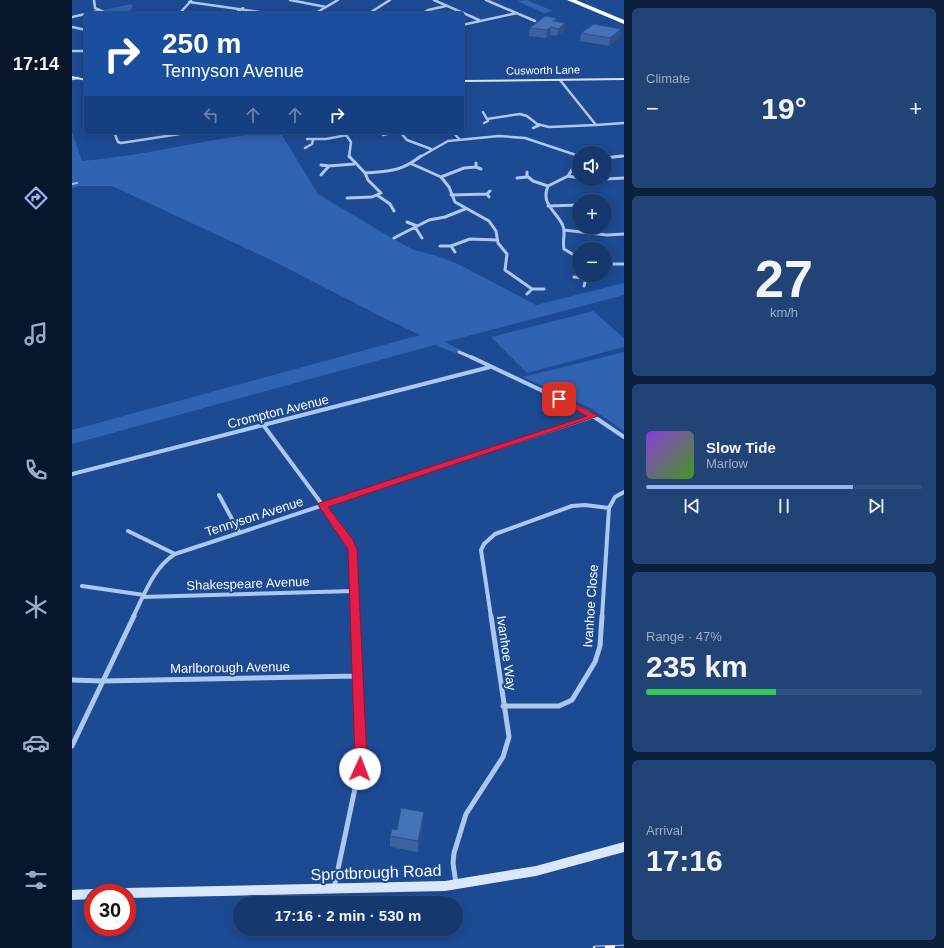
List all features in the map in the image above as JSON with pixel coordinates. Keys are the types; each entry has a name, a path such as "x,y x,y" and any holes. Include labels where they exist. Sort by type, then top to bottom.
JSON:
{"highway":[{"path":"570,0 624,22"}],"street":[{"path":"94,0 93,6 101,12"},
{"path":"290,0 326,7"},
{"path":"317,12 338,0"},
{"path":"371,12 390,0"},
{"path":"434,0 460,12"},
{"path":"486,0 535,21"},
{"path":"181,12 190,1 263,12"},
{"path":"425,12 446,6"},
{"path":"237,12 243,8"},
{"path":"94,12 98,11"},
{"path":"464,25 517,13"},
{"path":"72,17 84,14"},
{"path":"464,14 480,21"},
{"path":"72,27 84,30"},
{"path":"72,51 84,51"},
{"path":"74,78 84,80"},
{"name":"Cusworth Lane","path":"464,81 624,79"},
{"path":"560,80 596,125"},
{"path":"483,112 487,119"},
{"path":"484,123 488,121 487,119 523,114 540,125 555,127 624,123"},
{"path":"533,128 540,125"},
{"path":"115,134 118,142 178,134"},
{"path":"383,135 387,134"},
{"path":"402,134 407,140 431,149"},
{"path":"454,134 459,139"},
{"path":"307,139 313,140 347,135 351,142 349,157 354,164 365,173 368,182 381,191 381,193 377,195 347,198"},
{"path":"365,173 393,171 412,164 431,149 459,139 499,136 525,138 572,155"},
{"path":"305,148 312,144 313,140"},
{"path":"612,157 624,156"},
{"path":"321,165 329,166 354,164"},
{"path":"412,164 441,177 449,186 451,195 455,202 465,209 488,220 496,229 496,240 507,253 508,258 504,267 505,270 532,289 544,290"},
{"path":"441,177 476,165 481,169"},
{"path":"321,175 329,166"},
{"path":"572,169 568,176 548,186 545,196 548,206 562,223 564,230 562,243 563,247 572,255"},
{"path":"527,172 527,177"},
{"path":"568,176 572,177"},
{"path":"516,178 527,177 537,183 548,186"},
{"path":"612,179 624,178"},
{"path":"487,194 490,191"},
{"path":"451,195 478,193 487,194 489,197"},
{"path":"377,195 393,207 394,211"},
{"path":"548,206 572,205"},
{"path":"394,238 416,227 465,209"},
{"path":"408,222 416,227 422,238"},
{"path":"564,230 607,235 624,234"},
{"path":"440,246 451,246 470,239 496,240"},
{"path":"451,246 455,252"},
{"path":"612,264 624,264"},
{"path":"584,286 585,282"},
{"path":"527,294 532,289"},
{"path":"459,352 594,416 624,437"},
{"name":"Crompton Avenue","path":"72,474 490,367"},
{"name":"Tennyson Avenue","path":"72,746 155,574 167,559 175,554 239,532 594,416"},
{"path":"264,426 350,542 352,549 361,760 334,883 334,890"},
{"path":"609,508 615,497 624,492"},
{"path":"220,495 239,532"},
{"name":"Ivanhoe Way","path":"456,885 453,863 454,853 466,814 503,757 507,748 509,737 503,706 481,550 484,544 495,534 572,506 585,505 609,508"},
{"name":"Ivanhoe Close","path":"503,706 559,706 566,704 572,700 594,662 600,646 609,508"},
{"path":"128,531 175,554"},
{"name":"Shakespeare Avenue","path":"82,586 144,596 354,591"},
{"name":"Marlborough Avenue","path":"103,681 357,676"},
{"path":"72,680 103,681"},
{"name":"Sprotbrough Road","path":"136,893 227,890 334,890 456,885 536,872 624,847"},
{"path":"72,895 84,894"}],"shaded area":[{"path":"527,0 553,11 544,13 517,1"},
{"path":"131,4 133,6 129,12 99,11"},
{"path":"72,132 82,161 132,155 255,134 281,134 318,194 414,250 437,256 458,264 536,305 624,283 624,295 445,342 461,350 456,353 435,345 72,444 72,430 420,335 273,261 112,186 78,186 72,188"},
{"path":"593,311 624,338 624,347 527,373 491,337"},
{"path":"624,352 624,431 592,409 523,377"}],"building":[{"path":"545,16 556,18 553,21 565,23 558,29 551,27 547,30 530,28"},
{"path":"594,24 621,29 610,38 581,33"},
{"path":"401,808 424,812 418,841 390,836 392,829 397,830"}],"waterway":[{"path":"72,184 77,183"}],"railway":[{"path":"595,948 624,947"}],"route":[{"path":"360,769 361,760 352,549 350,542 322,505 594,416 559,399"}]}
